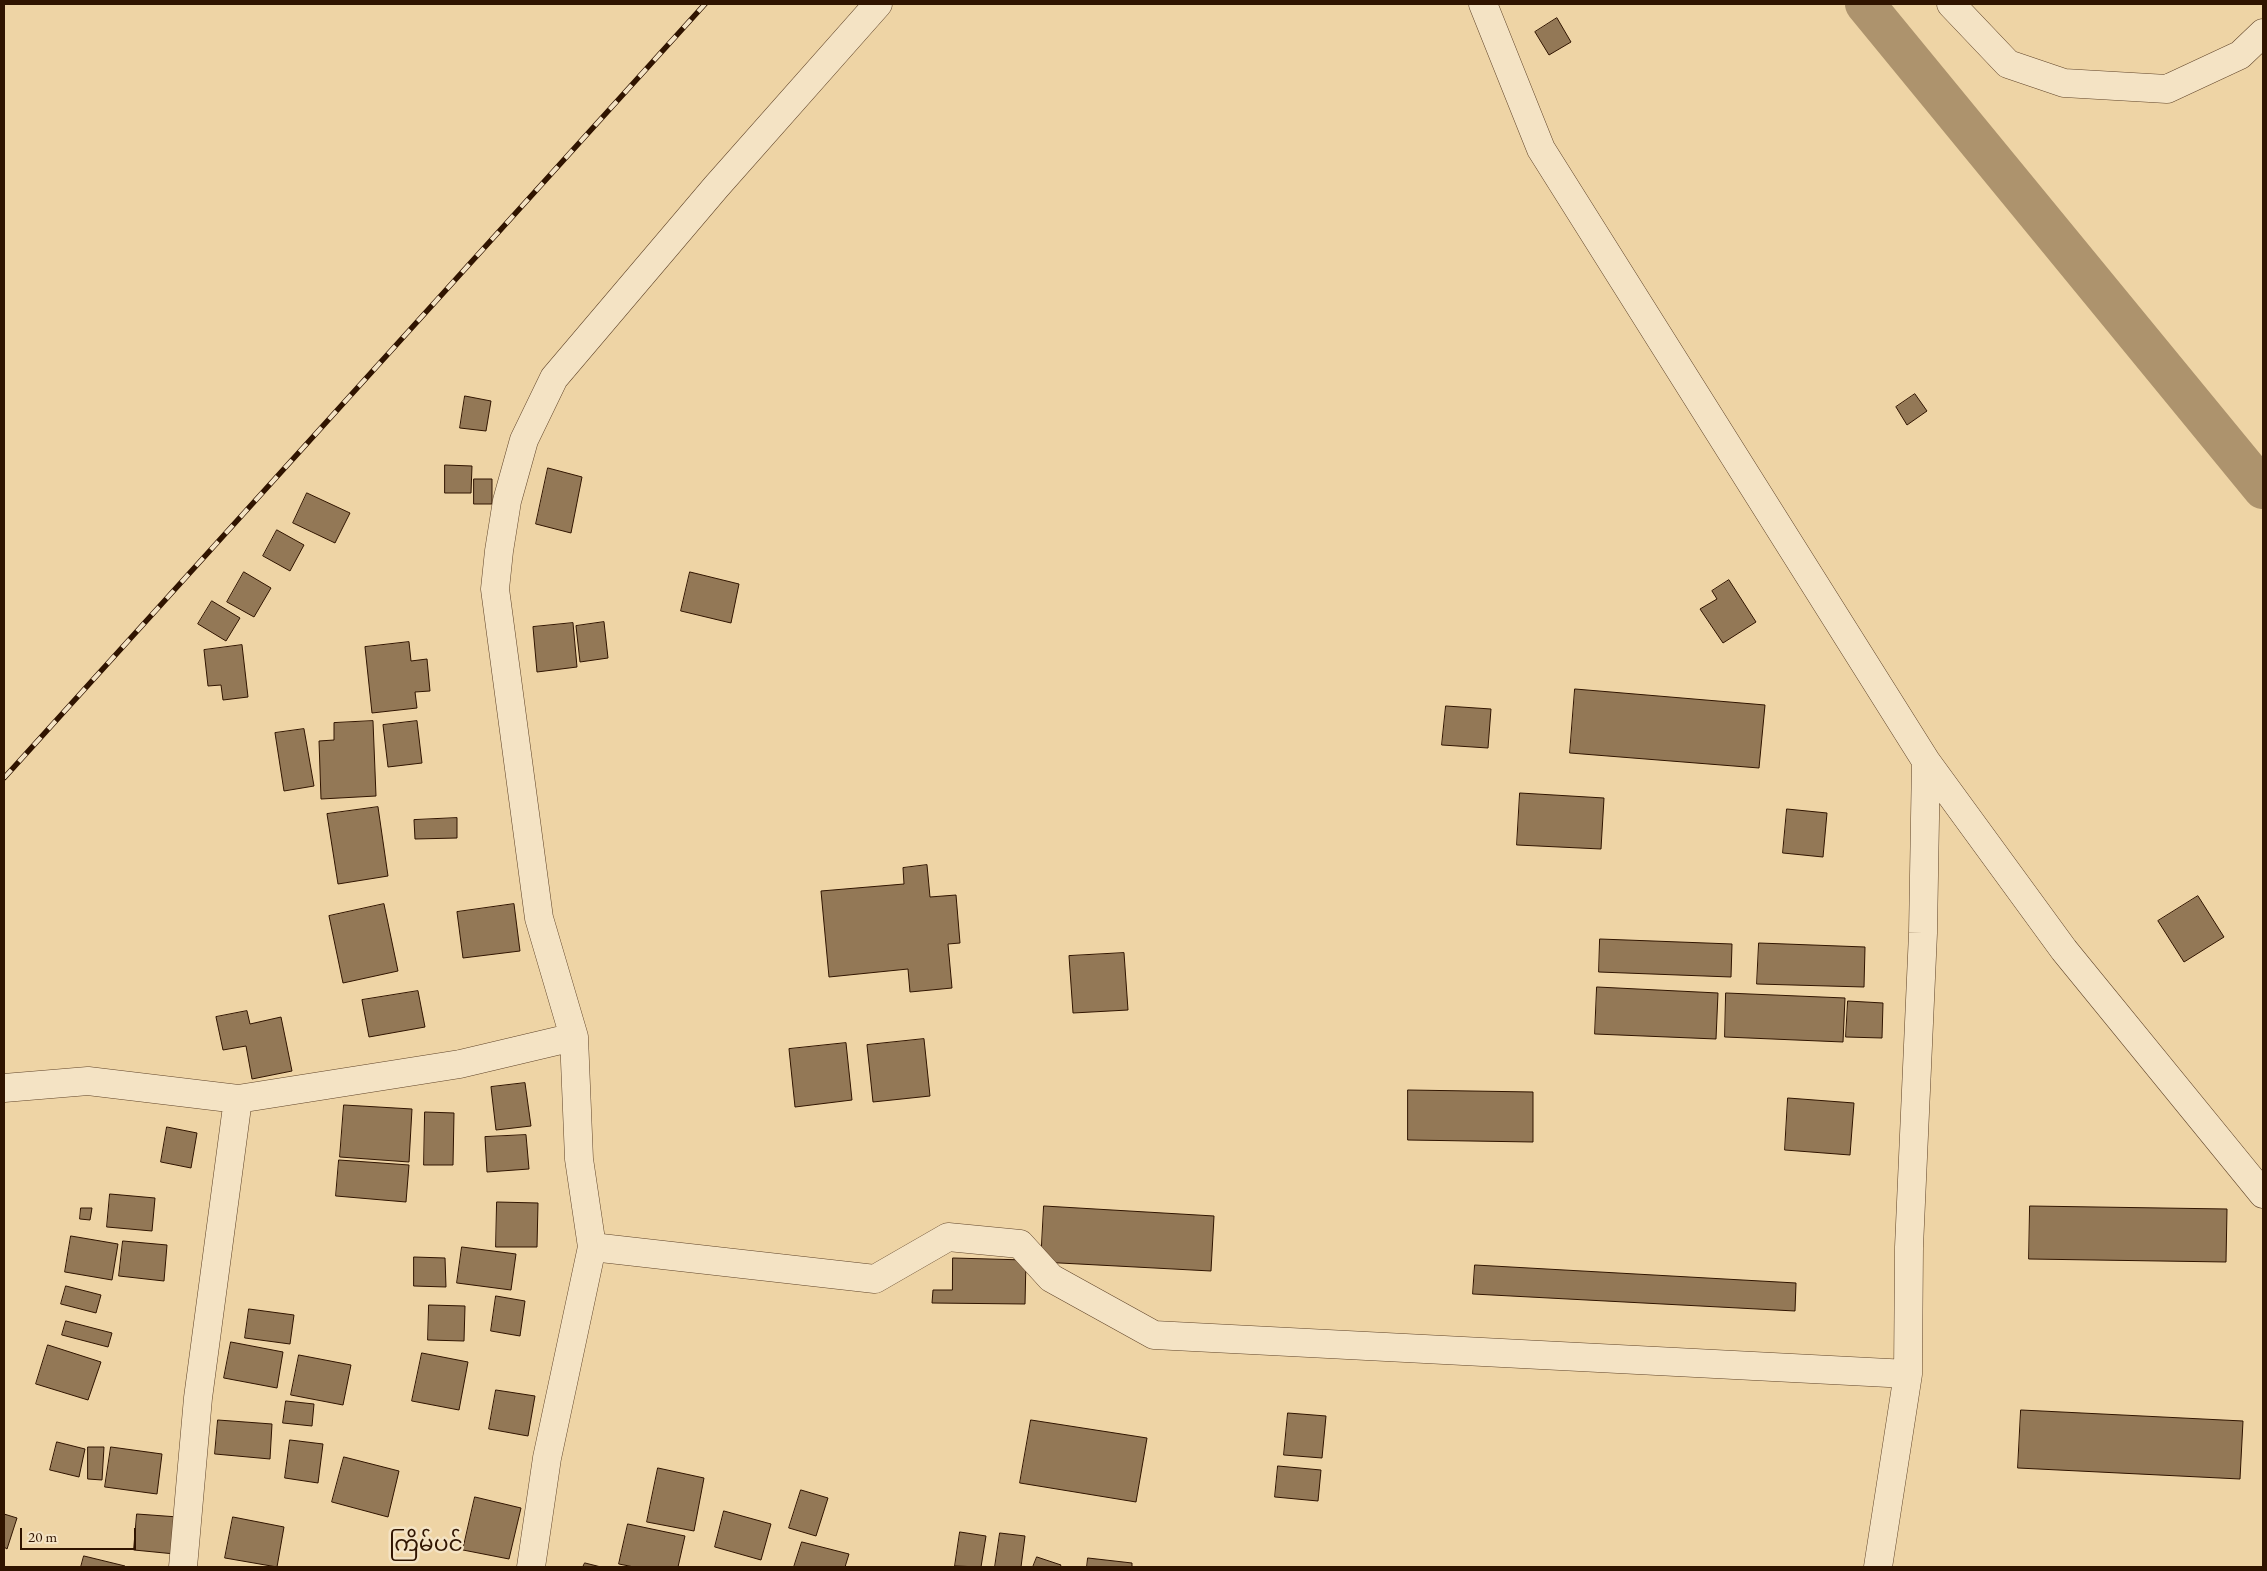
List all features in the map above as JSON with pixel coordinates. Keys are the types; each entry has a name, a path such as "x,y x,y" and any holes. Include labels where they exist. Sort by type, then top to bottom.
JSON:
{"street":[{"path":"531,1567 547,1458 592,1247 579,1159 574,1037 539,918 495,589 498,550 507,501 524,440 554,378 716,187 878,4"},
{"path":"1482,4 1541,150 1926,761 2064,950 2263,1194"},
{"path":"1951,4 2008,64 2064,83 2167,89 2240,55 2263,33"},
{"path":"1878,1567 1908,1374 1909,1247 1923,933 1926,761"},
{"path":"4,1088 88,1081 238,1100 460,1064 574,1037"},
{"path":"183,1567 198,1398 238,1100"},
{"path":"592,1247 875,1279 948,1237 1020,1244 1051,1278 1154,1335 1908,1374"}],"building":[{"path":"1557,18 1571,42 1549,55 1535,32"},
{"path":"1915,394 1927,411 1907,425 1896,407"},
{"path":"465,396 491,401 486,431 460,428"},
{"path":"445,465 472,466 471,493 445,493"},
{"path":"548,468 582,477 571,533 536,524"},
{"path":"474,479 492,479 492,504 474,504"},
{"path":"307,493 350,513 335,543 293,523"},
{"path":"277,530 304,545 290,571 263,556"},
{"path":"244,572 271,588 254,617 227,602"},
{"path":"690,572 739,584 731,623 681,611"},
{"path":"1729,580 1756,622 1723,643 1700,609 1717,599 1712,591"},
{"path":"212,601 240,618 226,641 198,624"},
{"path":"604,622 608,658 580,662 576,626"},
{"path":"573,623 577,667 537,672 533,627"},
{"path":"409,642 411,661 427,659 430,691 415,692 417,708 372,713 365,647"},
{"path":"242,645 248,697 223,700 221,685 208,686 204,650"},
{"path":"1575,689 1765,705 1759,768 1570,753"},
{"path":"1446,706 1491,709 1488,748 1442,745"},
{"path":"373,721 376,796 321,799 319,741 334,740 334,723"},
{"path":"417,721 422,763 388,767 383,725"},
{"path":"304,729 314,786 284,791 275,733"},
{"path":"1520,793 1604,798 1601,849 1517,845"},
{"path":"378,807 388,876 338,884 327,814"},
{"path":"1787,809 1827,813 1823,857 1783,853"},
{"path":"457,818 457,838 415,839 414,820"},
{"path":"927,865 930,897 956,895 960,943 948,944 952,988 910,992 908,969 829,977 821,891 904,884 903,868"},
{"path":"2198,896 2224,937 2184,962 2158,921"},
{"path":"384,904 398,971 343,983 329,916"},
{"path":"514,904 520,951 463,958 457,912"},
{"path":"1600,939 1732,944 1731,977 1599,972"},
{"path":"1759,943 1865,947 1864,987 1757,984"},
{"path":"1124,953 1128,1010 1073,1013 1069,956"},
{"path":"1597,987 1718,993 1716,1039 1595,1034"},
{"path":"418,991 425,1027 369,1037 362,1000"},
{"path":"1726,993 1845,998 1843,1042 1725,1037"},
{"path":"1848,1001 1883,1003 1882,1038 1846,1037"},
{"path":"247,1011 250,1024 281,1017 292,1071 252,1079 246,1046 223,1050 216,1017"},
{"path":"924,1039 930,1096 873,1102 867,1045"},
{"path":"846,1043 852,1100 795,1107 789,1049"},
{"path":"525,1083 531,1126 496,1130 491,1087"},
{"path":"1408,1090 1533,1092 1533,1142 1408,1140"},
{"path":"1788,1098 1854,1103 1850,1155 1785,1150"},
{"path":"344,1105 412,1109 409,1162 340,1157"},
{"path":"425,1112 454,1113 453,1165 424,1165"},
{"path":"167,1127 197,1133 191,1168 161,1162"},
{"path":"526,1135 529,1169 487,1172 485,1137"},
{"path":"339,1160 409,1165 406,1202 336,1196"},
{"path":"110,1194 155,1198 152,1231 107,1227"},
{"path":"497,1202 538,1203 537,1247 496,1247"},
{"path":"1044,1206 1214,1216 1211,1271 1041,1262"},
{"path":"2030,1206 2227,1209 2226,1262 2029,1259"},
{"path":"81,1208 92,1208 90,1220 80,1219"},
{"path":"71,1236 118,1244 112,1280 65,1272"},
{"path":"123,1241 167,1245 164,1281 119,1276"},
{"path":"462,1247 516,1254 511,1290 457,1283"},
{"path":"414,1257 445,1258 446,1287 414,1286"},
{"path":"953,1258 1026,1260 1025,1304 932,1303 933,1290 952,1290"},
{"path":"1475,1265 1796,1283 1795,1311 1473,1294"},
{"path":"66,1286 101,1295 96,1313 61,1304"},
{"path":"496,1296 525,1301 520,1336 491,1331"},
{"path":"429,1305 465,1306 464,1341 428,1340"},
{"path":"249,1309 294,1315 290,1344 245,1338"},
{"path":"66,1321 112,1333 108,1347 62,1335"},
{"path":"231,1342 283,1352 277,1388 224,1378"},
{"path":"48,1345 101,1362 88,1400 36,1384"},
{"path":"422,1353 468,1362 459,1410 412,1401"},
{"path":"299,1355 351,1365 343,1405 291,1395"},
{"path":"496,1390 535,1396 528,1436 489,1429"},
{"path":"286,1401 314,1404 312,1426 283,1423"},
{"path":"2021,1410 2243,1421 2240,1479 2018,1468"},
{"path":"1288,1413 1326,1416 1322,1458 1284,1455"},
{"path":"218,1420 272,1424 270,1459 215,1454"},
{"path":"1031,1420 1147,1438 1136,1502 1020,1483"},
{"path":"290,1440 323,1444 318,1483 285,1478"},
{"path":"57,1442 85,1449 79,1477 50,1470"},
{"path":"88,1447 104,1447 102,1480 88,1479"},
{"path":"111,1447 162,1454 157,1494 105,1487"},
{"path":"344,1457 399,1471 388,1517 332,1502"},
{"path":"1278,1466 1321,1470 1318,1501 1275,1497"},
{"path":"658,1468 704,1478 694,1531 647,1522"},
{"path":"801,1490 828,1498 816,1536 789,1528"},
{"path":"475,1497 521,1508 509,1559 463,1550"},
{"path":"724,1511 771,1524 761,1560 715,1547"},
{"path":"4,1514 17,1518 7,1549 4,1547"},
{"path":"137,1514 178,1517 175,1554 134,1550"},
{"path":"233,1517 284,1527 277,1567 225,1558"},
{"path":"628,1524 685,1536 678,1567 634,1567 619,1564"},
{"path":"960,1532 986,1536 981,1567 955,1566"},
{"path":"1000,1533 1025,1536 1021,1567 995,1567"},
{"path":"802,1542 849,1554 845,1567 794,1567"},
{"path":"84,1556 125,1566 125,1567 81,1567"},
{"path":"1037,1557 1061,1565 1060,1567 1033,1567"},
{"path":"1088,1558 1132,1563 1132,1567 1087,1567"},
{"path":"585,1563 601,1567 583,1567"}],"waterway":[{"path":"1865,4 2263,489"}],"railway":[{"path":"4,778 705,4"}],"district":[{"name":"ကြိမ်ပင်","path":"426,1545"}]}
